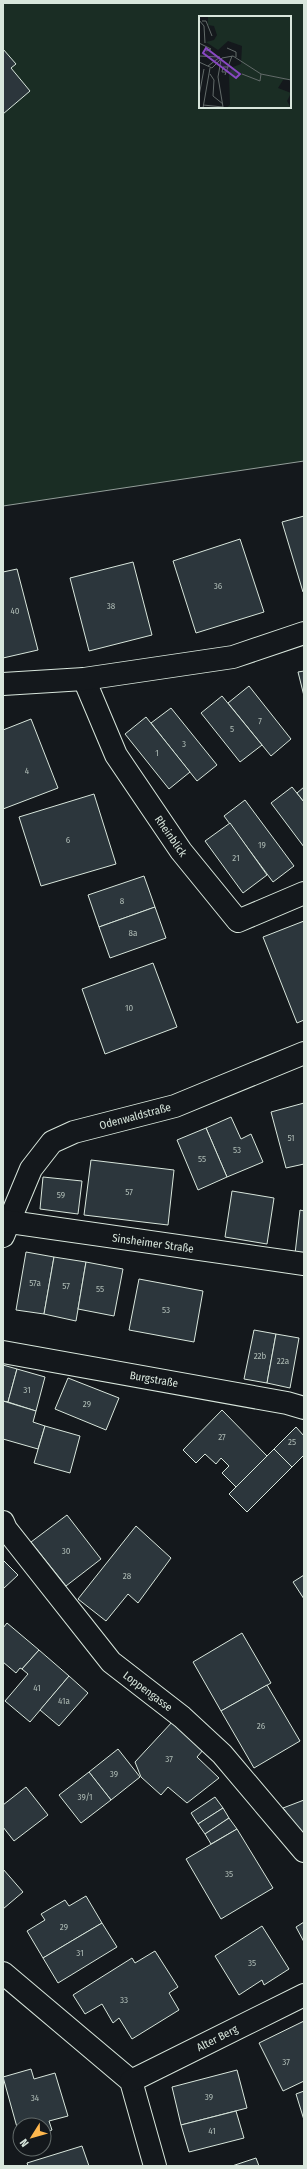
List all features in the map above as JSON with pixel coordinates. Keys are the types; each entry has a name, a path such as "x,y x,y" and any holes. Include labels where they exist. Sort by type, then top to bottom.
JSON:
{"street":[{"path":"3,684 84,679 233,657 304,633"},
{"name":"Rheinblick","path":"84,679 116,755 181,851 238,921 304,893"},
{"name":"Odenwaldstraße","path":"5,1227 30,1169 52,1142 74,1132 175,1106 304,1053"},
{"name":"Sinsheimer Straße","path":"5,1227 304,1264"},
{"name":"Burgstraße","path":"3,1352 287,1403 304,1408"},
{"name":"Loppengasse","path":"3,1522 6,1530 111,1662 182,1716 222,1754 304,1851"},
{"path":"3,1972 131,2081 155,2166"},
{"name":"Alter Berg","path":"131,2081 304,1996"}],"green space":[{"path":"3,3 304,3 304,461 3,506"}],"building":[{"path":"3,49 16,64 11,68 30,91 3,114"},
{"path":"304,516 304,592 303,592 282,522"},
{"path":"240,539 264,612 196,633 173,561"},
{"path":"133,562 152,635 89,651 70,578"},
{"path":"17,569 38,650 3,658 3,572"},
{"path":"304,671 304,696 298,672"},
{"path":"249,686 291,739 271,756 228,703"},
{"path":"222,696 262,745 240,762 201,713"},
{"path":"171,708 217,765 197,781 151,723"},
{"path":"146,717 190,772 169,789 125,734"},
{"path":"31,719 58,788 3,809 3,730"},
{"path":"292,787 304,802 304,847 271,803"},
{"path":"304,787 304,802 297,793"},
{"path":"94,794 116,864 41,886 19,817"},
{"path":"245,800 294,866 273,882 224,816"},
{"path":"230,823 267,875 243,893 205,841"},
{"path":"144,876 155,907 99,927 88,895"},
{"path":"155,907 166,938 110,958 99,927"},
{"path":"304,921 304,1020 297,1023 263,937"},
{"path":"153,963 177,1027 105,1054 82,989"},
{"path":"304,1103 304,1164 286,1168 271,1112"},
{"path":"231,1117 241,1139 251,1134 263,1162 227,1177 206,1128"},
{"path":"206,1128 227,1177 198,1190 177,1140"},
{"path":"91,1160 174,1170 168,1225 84,1215"},
{"path":"43,1177 82,1181 78,1214 40,1209"},
{"path":"232,1191 274,1198 267,1244 225,1237"},
{"path":"300,1210 304,1211 304,1255 295,1254"},
{"path":"26,1252 54,1257 44,1314 16,1310"},
{"path":"54,1257 86,1262 76,1321 44,1314"},
{"path":"86,1262 123,1269 114,1316 78,1309"},
{"path":"139,1279 203,1291 194,1342 129,1330"},
{"path":"254,1330 276,1334 267,1383 244,1379"},
{"path":"276,1334 299,1338 290,1388 267,1383"},
{"path":"3,1365 17,1369 8,1402 3,1401"},
{"path":"17,1369 45,1377 36,1411 8,1402"},
{"path":"68,1378 119,1398 106,1430 55,1409"},
{"path":"3,1401 36,1411 33,1422 45,1426 38,1449 3,1439"},
{"path":"222,1410 267,1456 236,1487 222,1473 229,1466 221,1458 216,1464 205,1454 196,1463 183,1450"},
{"path":"45,1426 80,1436 70,1473 34,1463"},
{"path":"296,1427 304,1436 304,1455 292,1467 274,1449"},
{"path":"274,1449 292,1467 247,1512 229,1494"},
{"path":"67,1515 101,1559 66,1586 31,1542"},
{"path":"136,1526 171,1558 138,1603 128,1594 106,1621 78,1599"},
{"path":"3,1560 18,1575 3,1589"},
{"path":"304,1575 304,1599 293,1582"},
{"path":"7,1623 39,1650 22,1669 20,1668 16,1673 3,1662 3,1628"},
{"path":"242,1633 271,1683 221,1711 193,1662"},
{"path":"39,1650 69,1676 30,1722 5,1701 28,1674 22,1669"},
{"path":"69,1676 88,1693 59,1726 40,1710"},
{"path":"267,1685 300,1741 254,1768 221,1711"},
{"path":"173,1721 204,1749 197,1757 219,1778 187,1803 168,1787 161,1795 141,1777 135,1762"},
{"path":"118,1749 140,1777 111,1800 89,1772"},
{"path":"89,1772 111,1800 81,1823 59,1795"},
{"path":"26,1787 48,1815 14,1841 3,1827 3,1805"},
{"path":"215,1797 223,1808 198,1824 191,1813"},
{"path":"304,1800 304,1835 283,1808"},
{"path":"223,1808 229,1818 205,1834 198,1824"},
{"path":"229,1818 237,1829 211,1844 205,1834"},
{"path":"237,1829 273,1888 221,1919 186,1859"},
{"path":"3,1869 23,1892 3,1909"},
{"path":"86,1896 102,1923 43,1958 27,1931 45,1920 41,1914 65,1900 69,1906"},
{"path":"304,1922 304,1942 296,1927"},
{"path":"102,1923 117,1947 58,1983 43,1958"},
{"path":"262,1926 289,1969 264,1985 262,1980 239,1995 215,1956"},
{"path":"155,1951 178,1987 169,1993 179,2010 132,2039 119,2018 113,2023 102,2004 85,2014 73,1995 132,1958 135,1963"},
{"path":"304,2021 304,2081 283,2091 259,2043"},
{"path":"31,2069 34,2079 55,2073 68,2116 52,2120 52,2117 14,2117 3,2077"},
{"path":"237,2070 247,2108 181,2125 172,2087"},
{"path":"304,2091 304,2120 296,2094"},
{"path":"236,2111 244,2138 189,2152 181,2125"},
{"path":"82,2146 89,2166 28,2166 27,2163 46,2157 52,2157 52,2155"},
{"path":"256,2158 259,2166 232,2166"}]}
